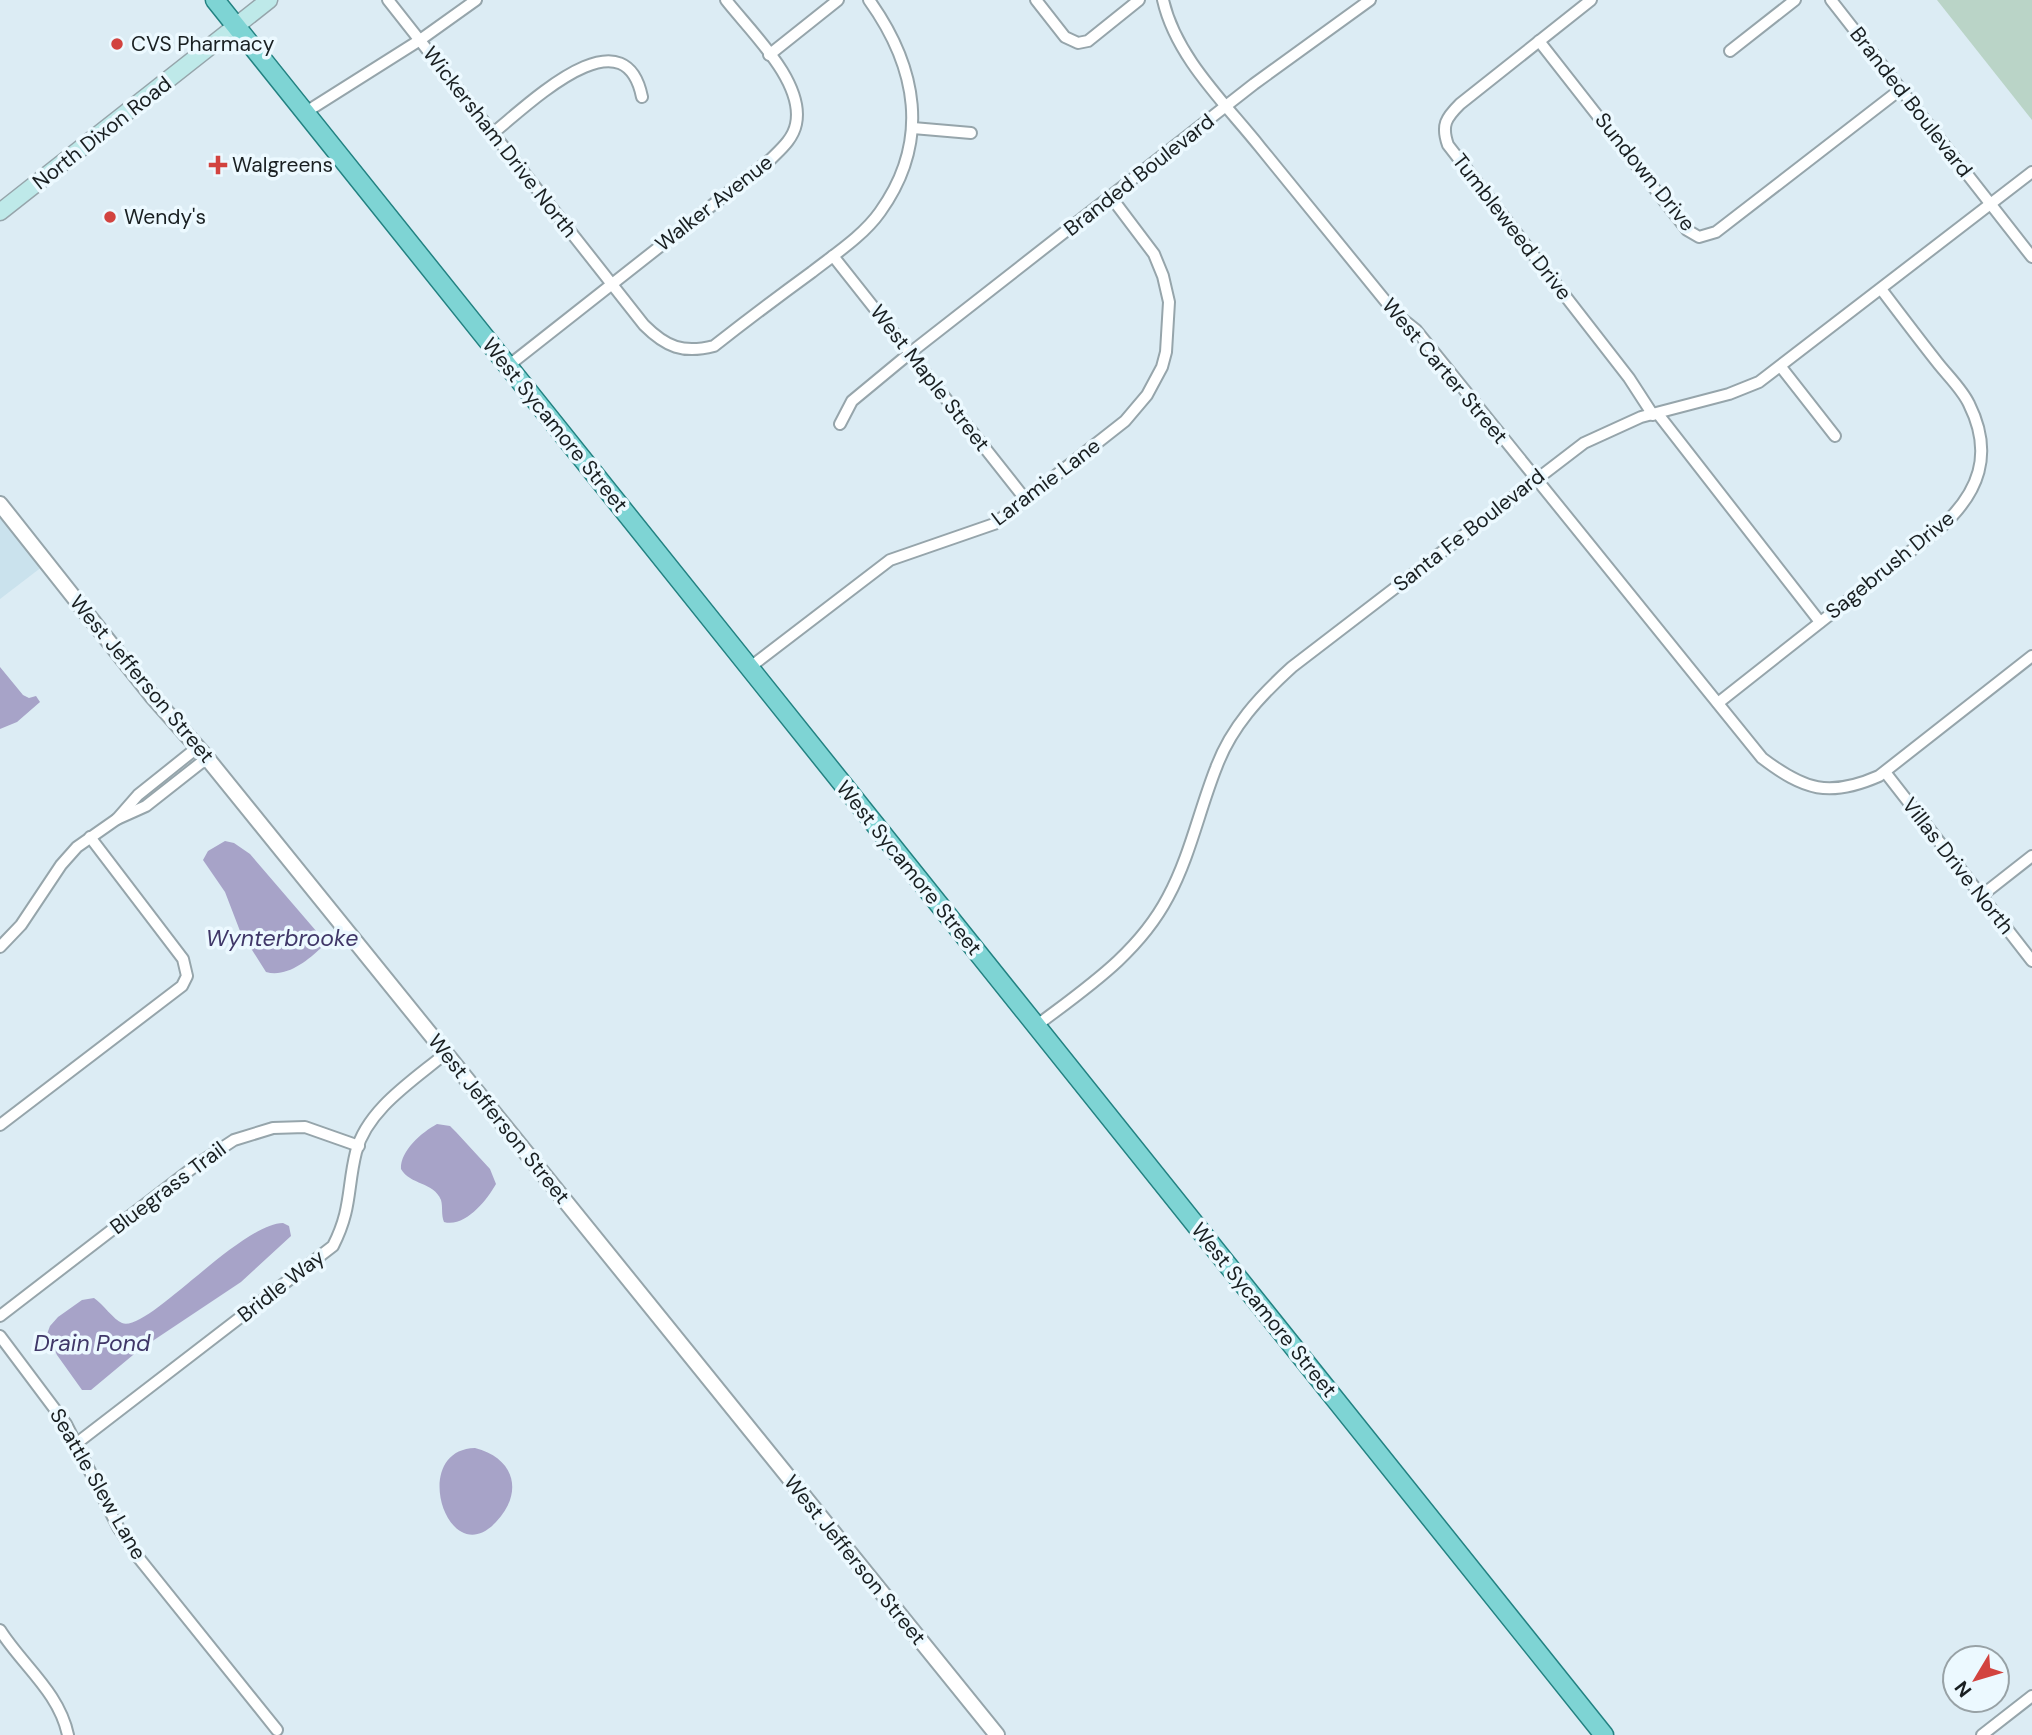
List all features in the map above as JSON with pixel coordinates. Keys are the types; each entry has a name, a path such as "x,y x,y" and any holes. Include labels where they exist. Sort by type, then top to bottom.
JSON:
{"main road":[{"name":"West Sycamore Street","path":"215,0 1604,1735"},
{"name":"North Dixon Road","path":"0,212 269,0"}],"street":[{"name":"Wickersham Drive North","path":"388,0 643,325 662,344 696,350 714,345 833,256 867,227 886,202 907,154 913,128 910,84 900,49 869,0"},
{"path":"306,112 420,40 476,0"},
{"name":"Walker Avenue","path":"508,366 771,159 788,141 796,124 796,103 789,80 726,0"},
{"path":"769,55 838,0"},
{"path":"1036,0 1065,37 1078,44 1088,41 1139,0"},
{"name":"West Carter Street","path":"1163,0 1183,51 1227,106 1395,314 1416,330 1762,758 1790,780 1829,790 1856,786 1885,772 2032,656"},
{"name":"Branded Boulevard","path":"840,424 852,401 910,353 1227,106 1370,0"},
{"name":"Tumbleweed Drive","path":"1591,0 1460,104 1445,119 1444,133 1448,145 1820,622"},
{"path":"1730,51 1795,0"},
{"name":"Branded Boulevard","path":"1831,0 2032,257"},
{"name":"Sundown Drive","path":"1539,41 1687,230 1699,237 1716,232 1900,89"},
{"path":"493,133 582,65 600,60 622,65 634,75 642,97"},
{"path":"913,128 971,133"},
{"name":"Santa Fe Boulevard","path":"1036,1026 1100,977 1145,933 1178,877 1216,766 1234,731 1270,686 1535,479 1599,435 1759,382 2032,172"},
{"name":"Laramie Lane","path":"749,668 890,560 982,530 1026,500 1125,421 1147,395 1163,367 1170,318 1163,276 1154,254 1111,197"},
{"name":"West Maple Street","path":"833,256 1026,500"},
{"name":"Sagebrush Drive","path":"1718,703 1958,512 1973,492 1981,466 1981,437 1969,403 1881,289"},
{"path":"1781,367 1835,436"},
{"name":"West Jefferson Street","path":"0,505 152,696 202,752 997,1735"},
{"path":"0,947 21,925 61,865 90,837 117,819 138,795 202,752"},
{"name":"Villas Drive North","path":"1885,772 2032,961"},
{"path":"0,1125 182,986 187,976 183,959 90,837"},
{"path":"1981,895 2032,856"},
{"name":"Bridle Way","path":"77,1443 333,1246 344,1225 359,1146 389,1101 446,1053"},
{"name":"Bluegrass Trail","path":"0,1316 199,1163 234,1140 273,1128 305,1127 359,1146"},
{"name":"Seattle Slew Lane","path":"0,1336 77,1443 118,1527 138,1557 276,1730"},
{"path":"0,1630 48,1691 65,1721 68,1735"},
{"path":"1982,1735 2032,1696"}],"shaded area":[{"path":"0,503 47,563 0,599"}],"green space":[{"path":"1937,0 2032,0 2032,120"}],"water":[{"path":"0,667 23,695 29,698 36,696 40,702 17,722 0,729"},
{"name":"Wynterbrooke","path":"225,841 234,843 250,854 323,939 321,948 296,967 281,973 266,972 240,931 225,892 203,860 208,851"},
{"path":"437,1124 450,1126 456,1132 490,1169 496,1184 474,1211 452,1223 444,1222 438,1194 410,1178 401,1169 408,1149"},
{"name":"Drain Pond","path":"283,1223 289,1226 291,1236 241,1282 139,1350 91,1390 82,1390 57,1355 47,1334 50,1326 82,1300 94,1298 122,1323 134,1322 151,1312 243,1241 264,1228"},
{"path":"475,1448 489,1453 507,1468 512,1488 505,1511 496,1522 479,1534 463,1533 451,1522 442,1505 440,1486 443,1468 455,1454"}],"place":[{"name":"CVS Pharmacy","path":"117,44"},
{"name":"Walgreens","path":"218,165"},
{"name":"Wendy's","path":"110,217"}]}
